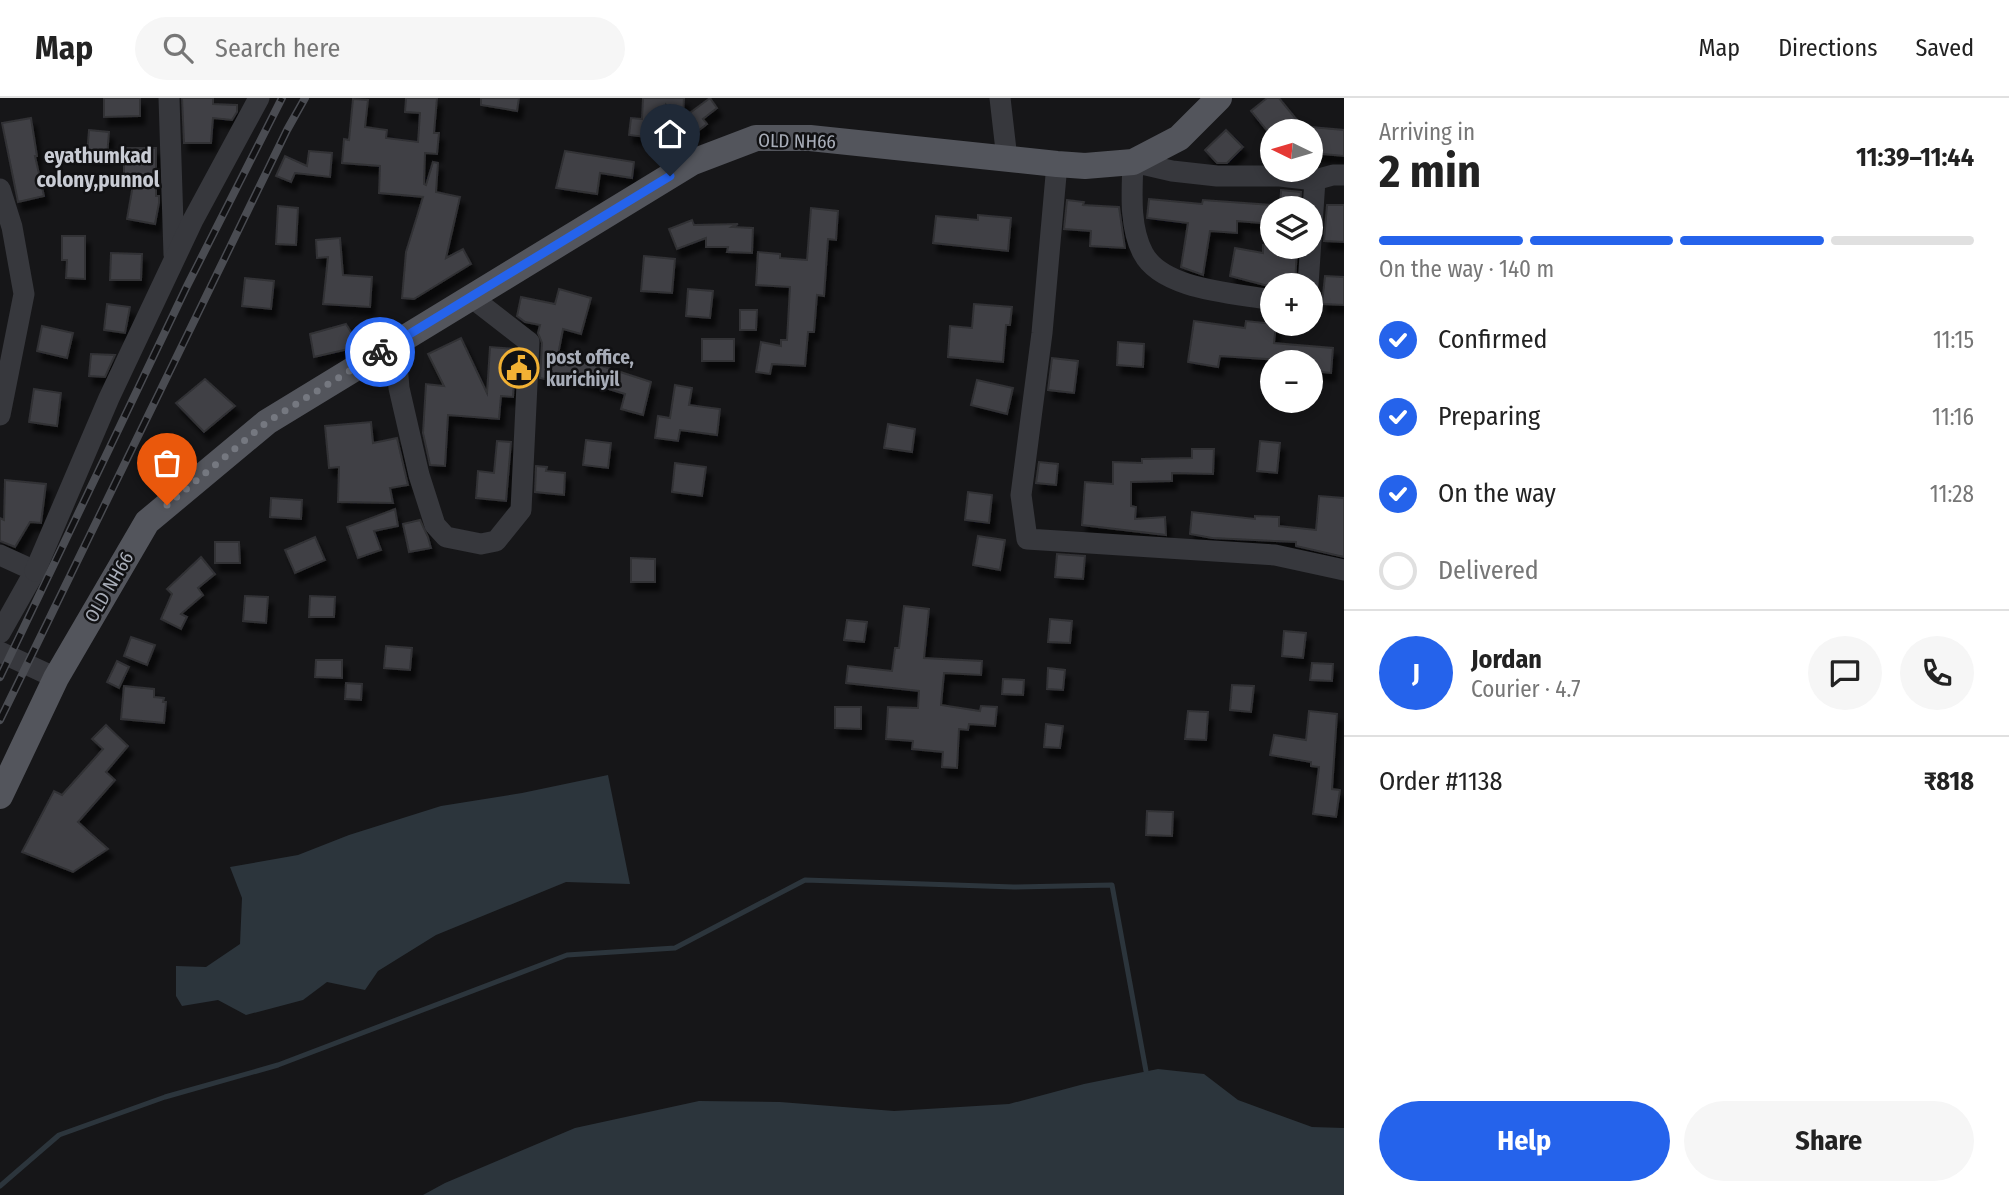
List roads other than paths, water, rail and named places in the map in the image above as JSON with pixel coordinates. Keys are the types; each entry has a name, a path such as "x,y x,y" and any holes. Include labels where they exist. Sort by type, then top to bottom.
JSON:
{"main road":[{"name":"OLD NH66","path":"0,796 56,678 147,522 267,422 692,162 756,138 810,138 1057,164 1085,166 1133,162 1179,138 1219,98"}],"street":[{"path":"169,98 174,261"},
{"path":"0,633 35,571 109,398 193,220 259,98"},
{"path":"1000,98 1007,159"},
{"path":"1260,176 1217,176 1172,171 1133,162 1132,193 1135,232 1143,254 1158,272 1183,284 1260,298"},
{"path":"1057,164 1042,333 1021,495 1027,539 1275,555 1344,570"},
{"path":"1323,178 1344,175"},
{"path":"1309,273 1315,182"},
{"path":"0,189 12,227 24,294 0,415"},
{"path":"396,342 399,388 419,475 436,525 446,537 481,544 496,541 521,510 529,341 471,297"},
{"path":"0,555 35,571"},
{"path":"0,652 56,678"}],"waterway":[{"path":"0,1186 59,1135 165,1097 278,1065 567,955 675,948 805,880 1014,887 1112,885 1146,1071"}],"railway":[{"path":"0,677 187,286 282,98"},
{"path":"0,720 305,98"}],"place":[{"name":"post office, kurichiyil","path":"519,368"}],"district":[{"name":"eyathumkad colony,punnol","path":"98,168"}]}
